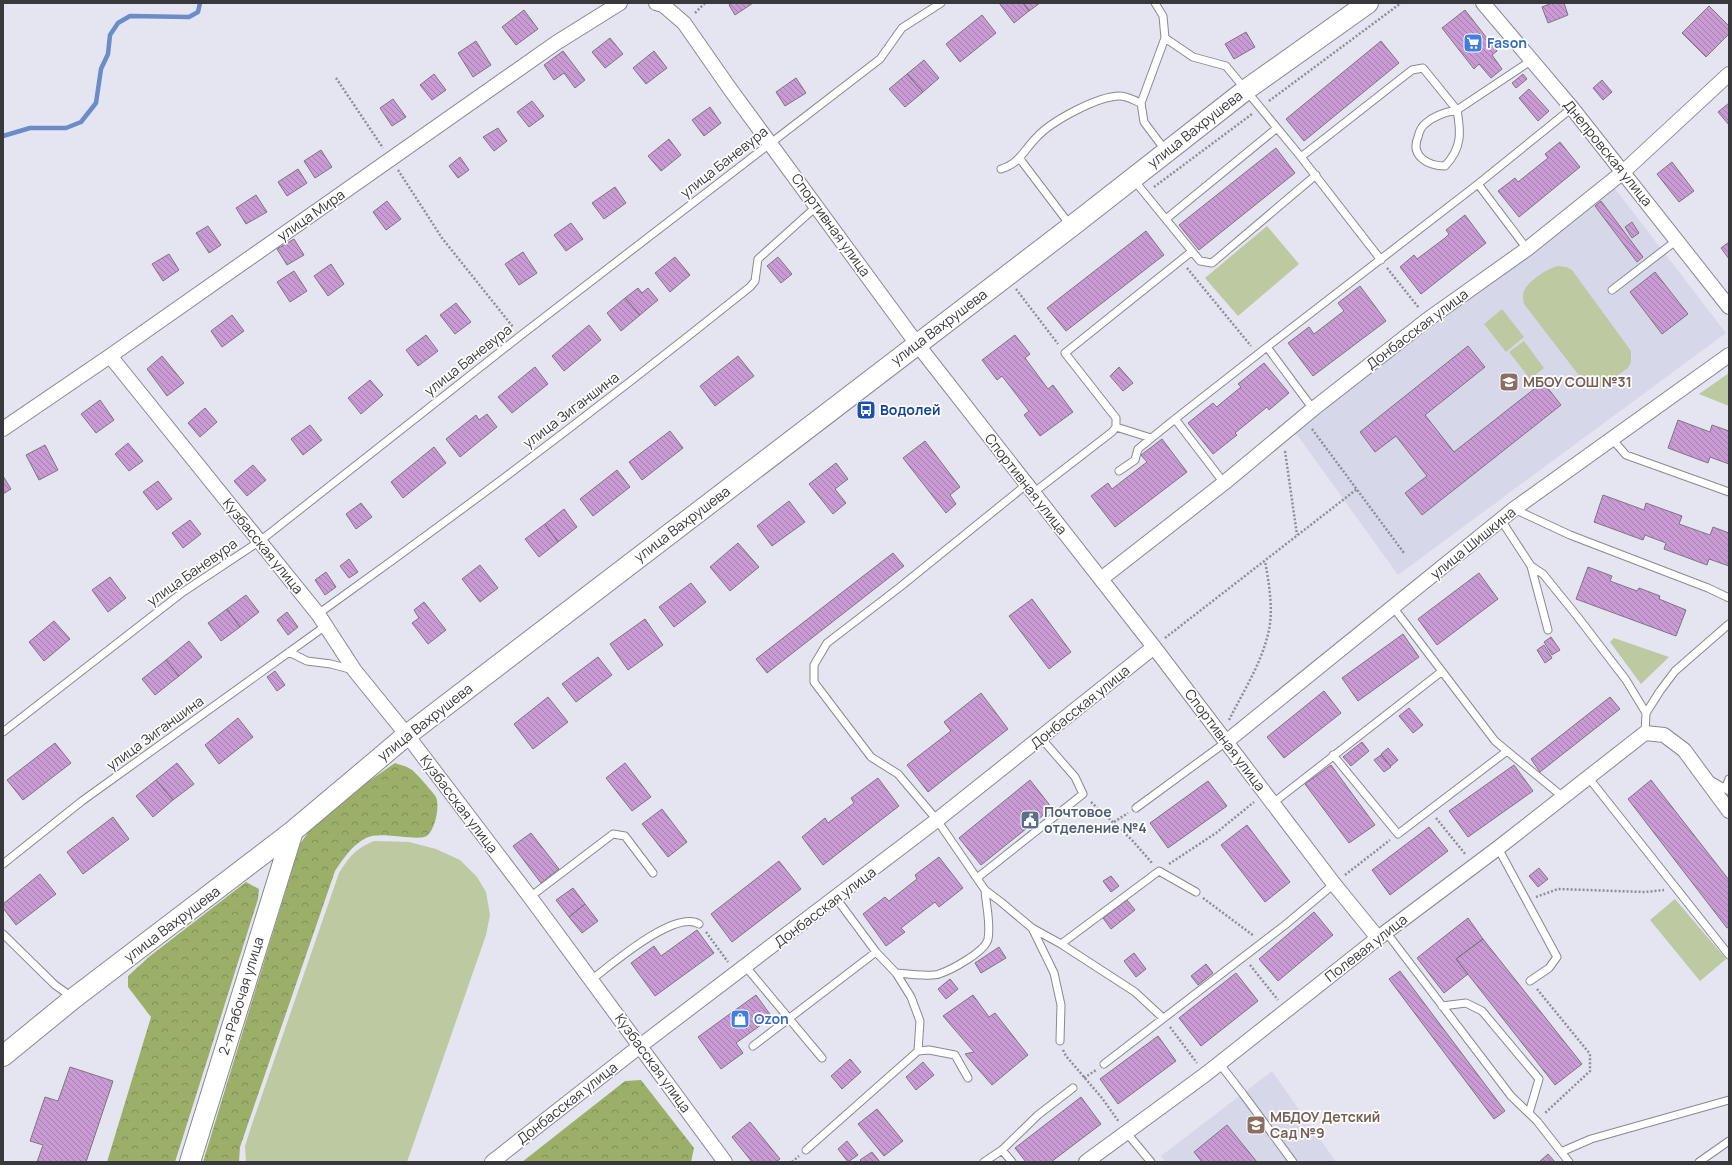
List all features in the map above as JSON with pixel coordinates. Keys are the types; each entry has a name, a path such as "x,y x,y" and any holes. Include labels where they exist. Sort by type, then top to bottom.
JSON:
{"main road":[{"name":"улица Вахрушева","path":"3,1056 74,998 293,831 407,735 917,344 1014,286 1072,226 1132,178 1247,89 1368,3"},
{"name":"2-я Рабочая улица","path":"190,1162 293,831"}],"street":[{"name":"улица Мира","path":"3,429 110,356 556,43 620,3"},
{"name":"Спортивная улица","path":"656,3 663,5 684,23 730,89 917,344 1154,647 1334,884 1382,935"},
{"name":"Днепровская улица","path":"1483,3 1572,108 1729,307"},
{"name":"Донбасская улица","path":"1101,579 1224,483 1308,413 1428,320 1527,249 1623,172 1729,74"},
{"name":"улица Шишкина","path":"1224,738 1393,607 1514,509 1729,355"},
{"name":"Кузбасская улица","path":"110,356 260,541 321,621 356,671 407,735 530,898 725,1162"},
{"name":"Донбасская улица","path":"492,1162 640,1046 937,820 1154,647"},
{"path":"1645,733 1664,735 1684,750 1729,811"},
{"name":"Полевая улица","path":"1086,1162 1206,1074 1382,935 1475,866 1588,776 1645,733"}],"lane":[{"name":"улица Баневура","path":"3,732 184,592 260,541 520,336 770,142 880,59 902,28 941,3"},
{"path":"1155,3 1163,16 1165,38 1141,103 1144,122 1166,152"},
{"path":"1165,38 1193,57 1226,66 1247,89 1316,175 1381,260"},
{"path":"1301,157 1412,70 1423,68 1457,110 1460,131 1458,145 1454,157 1445,166 1435,166 1426,162 1418,155 1415,143 1419,133 1426,124 1444,113 1457,110 1532,60"},
{"path":"1001,169 1008,167 1020,159 1037,137 1073,111 1101,100 1121,96 1141,103"},
{"path":"1119,471 1135,460 1138,449 1151,438 1257,354 1478,184 1572,108"},
{"path":"1166,219 1277,128"},
{"path":"1020,159 1072,226"},
{"path":"1132,178 1200,262 1212,262 1316,175"},
{"path":"1478,184 1527,249"},
{"name":"улица Зиганшина","path":"3,864 82,801 289,652 321,621 431,533 673,348 750,287 755,281 758,259 817,206"},
{"path":"1612,290 1677,240"},
{"path":"1163,1018 1135,992 1086,962 1061,944 1032,928 985,890 937,820 898,774 870,757 814,682 814,665 827,643 1030,489 1112,432 1116,427 1116,418 1065,353 1191,252"},
{"path":"1267,347 1308,413"},
{"path":"1175,419 1224,483"},
{"path":"1116,427 1151,438"},
{"path":"1612,439 1626,455 1729,492"},
{"path":"1514,509 1570,535 1708,588 1729,598"},
{"path":"1501,520 1531,566 1548,630"},
{"path":"1531,566 1542,574 1576,616 1626,680 1646,713"},
{"path":"1393,607 1495,741 1562,797"},
{"path":"1645,733 1646,713 1675,671 1729,624"},
{"path":"289,652 307,661 330,664 356,671"},
{"path":"1269,798 1333,755 1441,672"},
{"path":"977,878 1083,794 1075,777 1041,738"},
{"path":"1136,808 1224,738"},
{"path":"1333,755 1398,834 1507,751"},
{"path":"1588,776 1729,955"},
{"path":"1703,776 1727,790 1729,779"},
{"path":"530,898 613,834 625,836 653,873"},
{"path":"1498,848 1557,957 1549,968 1530,981"},
{"path":"1061,944 1159,871 1196,892"},
{"path":"1104,1064 1285,925 1334,884"},
{"path":"896,973 938,974 969,959 984,946 988,940 985,890"},
{"path":"836,898 876,952 896,973 911,997 920,1021 918,1051"},
{"path":"591,980 650,935 682,922 694,921 699,924"},
{"path":"1032,928 1054,973 1060,1005 1060,1041"},
{"path":"3,934 55,985 74,998"},
{"path":"1382,935 1442,1006 1511,1096 1537,1121 1569,1162"},
{"path":"753,1046 876,952"},
{"path":"741,970 789,1019 822,1058"},
{"path":"1442,1006 1466,1003 1482,1011 1539,1079 1529,1113"},
{"path":"806,1150 918,1051 929,1050 956,1055 968,1078"},
{"path":"1219,1064 1293,1162"},
{"path":"984,1162 1002,1150 1038,1115 1073,1088"},
{"path":"1561,1152 1591,1138 1729,1100"},
{"path":"1126,1132 1151,1162"},
{"path":"1699,1162 1729,1141"},
{"path":"1002,1150 1012,1162"}],"path":[{"path":"1145,194 1401,3"},
{"path":"336,78 442,238 520,336"},
{"path":"1181,260 1257,354"},
{"path":"1381,260 1428,320"},
{"path":"1014,286 1065,353"},
{"path":"1308,413 1357,489 1404,553"},
{"path":"1284,433 1286,465 1297,535"},
{"path":"1154,647 1357,489"},
{"path":"1224,738 1257,666 1269,633 1270,594 1265,561"},
{"path":"1083,794 1132,840 1159,871 1269,798"},
{"path":"1114,822 1136,808"},
{"path":"1430,810 1475,866"},
{"path":"1334,884 1398,834"},
{"path":"1526,900 1558,889 1645,892 1676,889"},
{"path":"1196,892 1262,942"},
{"path":"699,924 741,970"},
{"path":"1244,956 1286,1011"},
{"path":"1530,981 1590,1054 1590,1071 1537,1121"},
{"path":"1163,1018 1206,1074"},
{"path":"1060,1041 1066,1056 1126,1132"},
{"path":"1073,1088 1104,1064"}],"shaded area":[{"name":"МБОУ СОШ №31","path":"1613,186 1726,333 1398,575 1295,432"},
{"name":"МБДОУ Детский Сад №9","path":"1272,1071 1336,1162 1166,1162 1161,1156"}],"green space":[{"path":"1267,226 1299,264 1238,316 1205,278"},
{"path":"1559,266 1572,270 1631,351 1631,362 1628,368 1598,389 1592,389 1587,386 1524,304 1523,293 1527,285 1545,271"},
{"path":"1502,309 1524,337 1506,352 1484,324"},
{"path":"1524,341 1544,368 1530,379 1509,352"},
{"path":"1729,373 1729,406 1699,394"},
{"path":"1614,638 1669,657 1641,684 1610,642"},
{"path":"395,763 412,770 436,797 437,812 433,828 428,835 424,837 417,838 381,835 366,838 352,848 341,862 335,871 240,1147 239,1162 203,1162 300,844 314,824 343,799"},
{"path":"374,841 409,842 436,849 460,860 477,877 486,892 490,915 486,935 407,1162 246,1162 245,1146 252,1124 339,873 346,862 357,850"},
{"path":"246,882 259,889 258,899 175,1162 107,1162 151,1017 128,987 128,976 150,956"},
{"path":"1675,899 1726,959 1700,981 1650,920"},
{"path":"641,1080 694,1148 691,1162 522,1162 625,1081"}],"building":[{"path":"732,3 753,3 735,15 729,5"},
{"path":"999,3 1023,3 1029,11 1014,23"},
{"path":"1023,3 1040,3 1029,11"},
{"path":"1552,3 1564,3 1568,15 1548,23 1542,7"},
{"path":"1709,6 1729,26 1729,34 1706,57 1682,33"},
{"path":"524,10 538,29 516,45 502,27"},
{"path":"1465,10 1497,51 1492,55 1502,69 1491,78 1479,64 1474,69 1442,28"},
{"path":"982,15 996,33 960,62 946,44"},
{"path":"1246,32 1255,47 1234,59 1225,44"},
{"path":"610,38 623,54 605,68 592,52"},
{"path":"476,41 491,65 473,77 458,53"},
{"path":"1381,41 1399,63 1304,141 1286,119"},
{"path":"563,51 585,80 575,88 564,73 554,80 544,65"},
{"path":"654,51 667,68 646,84 633,68"},
{"path":"924,60 939,78 923,92 907,74"},
{"path":"434,74 446,90 432,100 420,85"},
{"path":"907,74 923,92 905,107 889,89"},
{"path":"1523,74 1527,79 1516,88 1512,83"},
{"path":"796,78 806,93 785,106 776,92"},
{"path":"1602,80 1612,92 1603,100 1593,88"},
{"path":"1529,89 1549,111 1538,121 1519,98"},
{"path":"393,99 406,117 392,126 380,108"},
{"path":"532,101 544,116 529,127 517,112"},
{"path":"1729,103 1729,125 1718,112"},
{"path":"710,107 721,123 704,136 692,120"},
{"path":"498,128 507,141 494,151 483,137"},
{"path":"669,139 681,155 661,171 648,156"},
{"path":"1560,142 1580,167 1519,217 1498,191 1515,178 1518,182 1548,158 1545,154"},
{"path":"1276,148 1295,173 1199,250 1179,225"},
{"path":"321,150 332,167 315,178 304,161"},
{"path":"460,157 469,170 458,178 449,166"},
{"path":"1672,162 1694,191 1679,202 1657,174"},
{"path":"298,169 307,183 287,196 278,182"},
{"path":"615,187 626,203 604,219 592,203"},
{"path":"256,195 267,212 246,224 236,208"},
{"path":"387,201 401,219 386,230 373,212"},
{"path":"1601,201 1643,257 1637,262 1595,206"},
{"path":"1465,215 1486,243 1421,294 1400,267 1414,255 1417,259 1445,238 1449,234 1446,230"},
{"path":"1632,222 1639,233 1632,238 1625,227"},
{"path":"571,223 583,239 566,251 554,235"},
{"path":"208,226 221,245 209,253 196,233"},
{"path":"1146,231 1164,255 1066,331 1047,308"},
{"path":"294,239 304,255 287,265 277,249"},
{"path":"1729,242 1729,259 1721,248"},
{"path":"523,252 537,273 519,285 505,264"},
{"path":"169,254 179,270 163,281 152,264"},
{"path":"675,257 690,275 670,292 655,273"},
{"path":"778,257 792,274 781,283 767,266"},
{"path":"331,264 344,284 328,296 314,276"},
{"path":"294,271 307,291 290,302 277,282"},
{"path":"1655,272 1688,314 1662,334 1630,292"},
{"path":"1360,286 1386,321 1313,376 1288,343 1309,327 1314,334 1344,311 1338,303"},
{"path":"638,288 642,293 648,288 658,300 640,315 625,298"},
{"path":"625,298 640,315 621,331 607,313"},
{"path":"456,303 471,322 455,334 440,315"},
{"path":"232,315 244,331 222,347 211,331"},
{"path":"589,325 601,340 564,371 552,356"},
{"path":"426,335 438,351 418,366 406,350"},
{"path":"1015,335 1030,354 1025,358 1048,389 1053,385 1073,412 1040,436 1024,415 1029,411 1002,376 997,380 982,360"},
{"path":"1468,346 1485,367 1425,415 1454,452 1543,382 1561,405 1422,515 1405,493 1427,476 1396,436 1375,452 1360,432"},
{"path":"162,356 184,383 167,396 147,369"},
{"path":"738,356 754,376 715,406 700,386"},
{"path":"1264,363 1289,393 1269,410 1267,407 1235,433 1237,435 1213,454 1188,423 1213,403 1217,407 1241,387 1238,384"},
{"path":"535,367 548,384 512,413 498,397"},
{"path":"1119,367 1133,383 1123,391 1110,376"},
{"path":"370,380 383,395 361,414 348,398"},
{"path":"100,400 114,420 96,433 81,414"},
{"path":"205,408 217,422 200,437 188,423"},
{"path":"487,414 497,427 460,457 446,439 476,415 479,420"},
{"path":"1678,420 1710,432 1712,425 1729,431 1729,464 1710,457 1708,463 1668,448"},
{"path":"310,425 322,440 303,455 291,439"},
{"path":"670,431 683,448 642,480 629,462"},
{"path":"1162,439 1187,472 1115,527 1091,496 1108,483 1112,489 1147,462 1141,455"},
{"path":"925,441 960,487 950,495 956,504 946,513 903,458"},
{"path":"128,443 143,461 129,471 115,454"},
{"path":"45,445 58,470 39,480 26,455"},
{"path":"434,447 446,463 403,498 391,482"},
{"path":"836,463 848,479 835,489 846,503 833,514 809,484"},
{"path":"253,465 266,480 247,496 234,481"},
{"path":"617,470 630,487 593,516 580,499"},
{"path":"3,476 11,489 3,494"},
{"path":"158,481 172,499 157,510 143,492"},
{"path":"1603,495 1644,510 1646,503 1682,516 1679,524 1710,535 1713,527 1729,533 1729,566 1709,559 1707,565 1664,549 1666,543 1645,535 1643,540 1594,522"},
{"path":"789,501 805,522 772,546 757,526"},
{"path":"361,503 372,517 356,529 346,514"},
{"path":"564,509 577,527 558,542 545,524"},
{"path":"190,520 201,534 183,548 172,533"},
{"path":"545,524 558,542 539,557 525,539"},
{"path":"738,543 759,567 730,591 710,567"},
{"path":"893,553 904,566 767,673 756,659"},
{"path":"349,559 358,572 349,578 340,566"},
{"path":"480,565 498,588 480,602 462,579"},
{"path":"1588,567 1612,576 1610,581 1637,591 1639,588 1660,596 1659,599 1686,610 1676,636 1576,599"},
{"path":"326,572 336,587 325,595 315,580"},
{"path":"1479,573 1498,599 1437,645 1418,619"},
{"path":"110,577 126,598 108,612 92,590"},
{"path":"691,583 706,602 674,627 659,607"},
{"path":"246,595 259,612 240,627 227,609"},
{"path":"1032,599 1071,652 1049,669 1009,616"},
{"path":"424,602 446,630 428,644 412,623 419,618 414,610"},
{"path":"227,609 240,627 221,641 208,623"},
{"path":"287,612 298,627 288,635 277,620"},
{"path":"645,619 663,645 628,670 610,644"},
{"path":"54,621 70,639 44,661 29,642"},
{"path":"1403,634 1419,657 1358,701 1342,678"},
{"path":"1551,637 1560,650 1552,655 1544,642"},
{"path":"189,641 202,657 179,676 166,660"},
{"path":"1544,645 1552,658 1545,663 1537,650"},
{"path":"598,657 612,675 576,702 562,684"},
{"path":"166,660 179,676 155,695 142,679"},
{"path":"275,671 285,685 277,691 267,677"},
{"path":"1324,691 1341,713 1284,758 1267,737"},
{"path":"981,693 1008,729 928,792 907,765 951,731 944,722"},
{"path":"548,697 568,722 533,749 514,724"},
{"path":"1610,697 1620,709 1540,772 1531,759"},
{"path":"1409,708 1423,725 1413,733 1399,716"},
{"path":"238,718 253,737 219,764 205,745"},
{"path":"1362,742 1369,751 1351,766 1343,757"},
{"path":"55,743 71,763 23,800 7,780"},
{"path":"1388,748 1398,760 1391,766 1381,754"},
{"path":"1381,755 1391,767 1384,772 1374,760"},
{"path":"177,763 194,784 173,800 156,780"},
{"path":"625,763 651,797 632,811 606,778"},
{"path":"1331,765 1375,825 1349,843 1305,784"},
{"path":"1514,765 1533,791 1468,837 1449,811"},
{"path":"878,778 899,806 823,865 802,837 825,818 828,823 854,803 851,798"},
{"path":"156,780 173,800 153,817 136,796"},
{"path":"1030,780 1052,808 981,865 959,838"},
{"path":"1651,780 1729,880 1729,927 1727,928 1628,799"},
{"path":"1208,781 1227,806 1168,848 1150,823"},
{"path":"662,809 687,842 668,857 642,824"},
{"path":"113,817 129,839 83,874 67,852"},
{"path":"1247,825 1290,882 1265,902 1221,845"},
{"path":"1429,827 1448,851 1390,895 1372,870"},
{"path":"531,833 559,869 541,883 513,846"},
{"path":"939,857 963,888 939,907 935,902 901,928 905,932 886,946 863,914 885,897 889,901 917,879 915,875"},
{"path":"779,861 801,889 732,942 711,914"},
{"path":"1539,868 1548,879 1538,887 1529,876"},
{"path":"40,874 56,894 16,925 3,908 3,904"},
{"path":"1111,876 1119,886 1111,892 1103,881"},
{"path":"573,888 585,904 569,917 556,900"},
{"path":"1127,900 1135,910 1111,929 1103,918"},
{"path":"585,904 598,921 582,933 569,917"},
{"path":"1314,912 1333,935 1278,981 1259,959"},
{"path":"1468,918 1483,939 1456,959 1468,974 1444,993 1417,958"},
{"path":"697,930 714,953 655,996 631,963 654,946 661,956"},
{"path":"1483,939 1582,1064 1555,1085 1456,959"},
{"path":"999,947 1006,958 981,973 975,963"},
{"path":"1134,953 1146,969 1136,977 1124,961"},
{"path":"1206,964 1213,973 1198,985 1191,976"},
{"path":"1400,971 1505,1111 1494,1119 1389,979"},
{"path":"1236,973 1258,1001 1201,1046 1179,1018"},
{"path":"950,979 958,989 946,999 938,989"},
{"path":"756,995 772,1017 736,1043 743,1053 721,1069 698,1037"},
{"path":"973,995 989,1017 995,1013 1028,1055 992,1085 965,1054 974,1052 943,1016"},
{"path":"1158,1036 1176,1061 1118,1104 1100,1079"},
{"path":"850,1059 861,1072 842,1089 831,1076"},
{"path":"923,1062 934,1075 916,1090 906,1077"},
{"path":"70,1067 113,1081 86,1162 37,1162 43,1145 30,1141 45,1097 58,1101"},
{"path":"1081,1097 1101,1124 1051,1162 1026,1162 1015,1148"},
{"path":"877,1109 903,1141 884,1156 858,1124"},
{"path":"750,1122 780,1159 776,1162 752,1162 732,1137"},
{"path":"1227,1125 1257,1162 1202,1162 1194,1152"},
{"path":"847,1141 858,1155 848,1162 838,1149"},
{"path":"872,1152 880,1162 862,1162 860,1160"},
{"path":"1548,1154 1555,1162 1539,1162"}],"waterway":[{"path":"3,136 30,128 66,128 81,122 96,103 101,69 108,54 110,35 118,23 130,16 189,17 198,12 200,3"}],"place":[{"name":"Fason","path":"1473,43"},
{"name":"МБОУ СОШ №31","path":"1509,382"},
{"name":"Водолей","path":"866,410"},
{"name":"Почтовое отделение №4","path":"1030,820"},
{"name":"Ozon","path":"740,1019"},
{"name":"МБДОУ Детский Сад №9","path":"1256,1125"}]}
